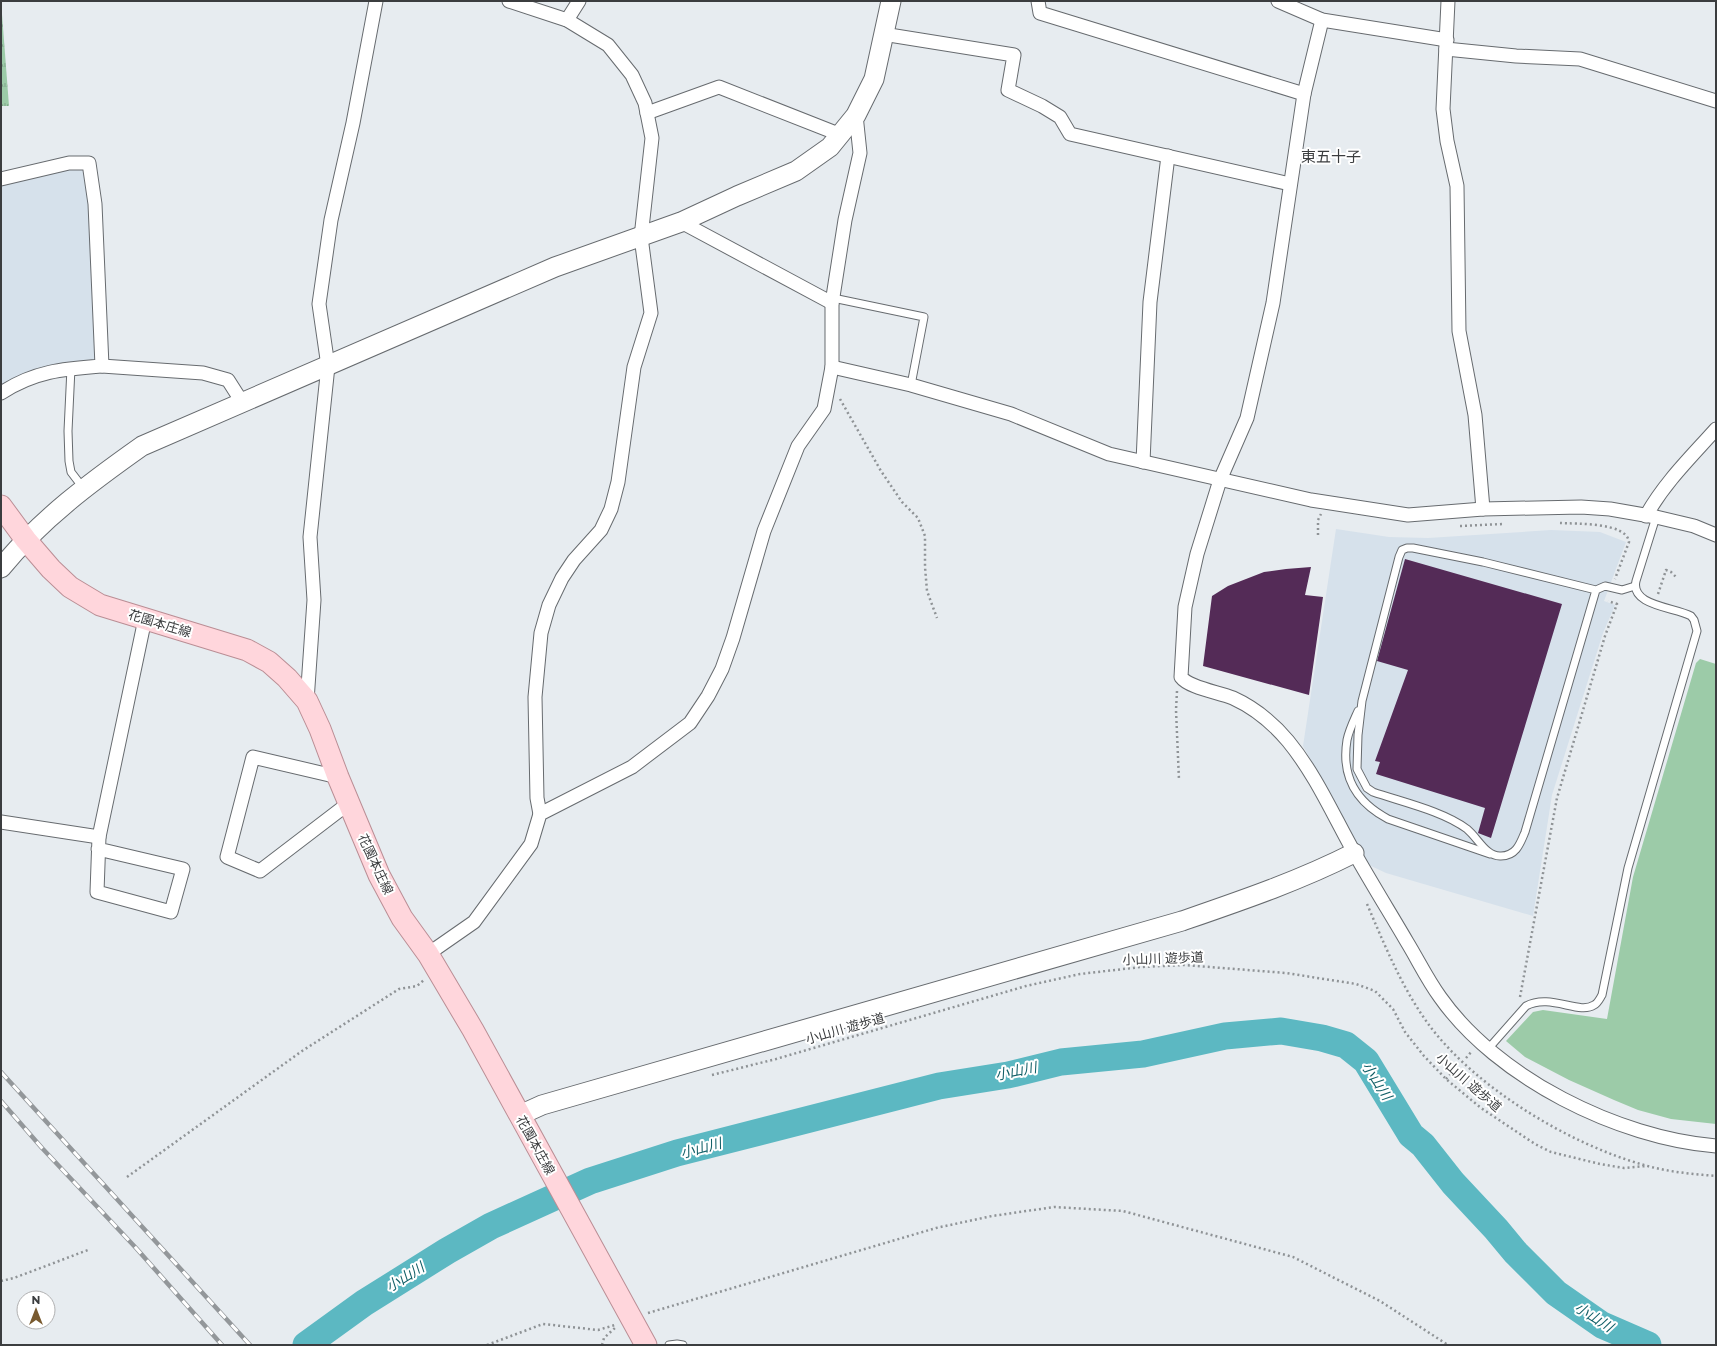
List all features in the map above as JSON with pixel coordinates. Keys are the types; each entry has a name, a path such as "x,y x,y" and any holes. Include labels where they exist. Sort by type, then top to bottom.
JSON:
{"main road":[{"name":"花園本庄線","path":"1,506 26,540 51,569 70,586 100,605 247,650 269,662 307,701 320,728 338,777 379,875 402,918 433,963 473,1030 531,1135 628,1318 646,1345"}],"street":[{"path":"307,701 314,600 310,537 328,366 319,304 331,220 353,123 376,1"},
{"path":"433,963 474,922 531,844 540,814 537,798 535,697 542,633 549,605 562,578 574,560 601,530 611,509 617,489 634,367 651,313 641,237 652,138 645,102 632,74 608,45 567,20 509,1"},
{"path":"567,20 579,1"},
{"path":"1,568 48,518 142,446 555,268 681,222 796,171 830,147 856,115 874,78 882,34 891,1"},
{"path":"1038,1 1040,13 1304,94"},
{"path":"1278,1 1322,20 1447,45 1516,56 1580,59 1716,101"},
{"path":"1448,1 1444,109 1447,141 1457,186 1459,330 1475,415 1483,509"},
{"path":"1322,20 1304,94 1273,302 1247,418 1220,480 1197,554 1188,593 1185,615 1181,677 1187,683 1242,703 1270,721 1290,743 1320,789 1354,853 1439,996 1457,1019 1488,1049 1510,1067 1550,1092 1602,1116 1651,1135 1673,1140 1716,1146"},
{"path":"882,34 1014,55 1008,90 1042,106 1060,117 1070,134 1290,184"},
{"path":"647,113 719,87 841,134"},
{"path":"540,814 632,767 690,723 708,696 722,669 733,638 764,531 798,446 824,409 832,367 833,300 845,220 860,153 856,115"},
{"path":"1144,462 1150,302 1168,156"},
{"path":"1,179 69,163 89,163 95,204 102,366"},
{"path":"681,222 833,300"},
{"path":"1,393 26,379 63,369 102,366 203,373 228,380 242,402"},
{"path":"832,367 911,386 1011,414 1109,454 1312,500 1408,515 1483,509 1581,507 1610,509 1651,516 1694,526 1716,535"},
{"path":"1651,516 1654,502 1716,429"},
{"path":"1,822 98,843 183,869 171,912 97,892 98,843 145,619"},
{"path":"338,777 253,757 227,857 260,871 349,803"},
{"path":"520,1115 542,1105 1182,921 1251,898 1319,870 1354,853"}],"lane":[{"path":"833,300 924,317 911,386"},
{"path":"71,368 68,431 69,461 71,472 84,489"},
{"path":"1488,1049 1526,1006 1534,1002 1549,1001 1582,1008 1597,1004 1602,995 1628,868 1697,631 1694,620 1691,616 1645,601 1637,593 1635,586 1651,516"},
{"path":"1596,590 1525,832 1517,850 1508,855 1501,856 1490,854 1388,819 1376,812 1363,801 1348,780 1346,756 1347,739 1362,700 1402,550 1414,548 1483,562 1596,590 1605,586 1622,590 1635,586"},
{"path":"1362,700 1356,762 1359,775 1367,788 1373,792 1455,821 1476,837 1490,854"},
{"path":"669,1345 682,1345"}],"path":[{"path":"830,381 881,471 902,502 918,518 925,536 927,591 937,618"},
{"path":"1318,535 1318,520 1322,513 1325,513"},
{"path":"1553,522 1603,526 1620,530 1625,534 1629,542 1615,579 1620,581"},
{"path":"1454,527 1505,524"},
{"path":"1653,592 1658,594 1666,570 1671,572 1676,577"},
{"path":"1515,1002 1520,995 1557,798 1604,636 1617,604 1608,601"},
{"path":"1179,780 1176,710 1177,690 1181,677"},
{"path":"127,1177 302,1051 399,989 417,986 428,976 433,963"},
{"name":"小山川 遊歩道","path":"706,1077 776,1059 1052,979 1111,970 1184,965 1286,973 1356,984 1375,991 1383,997 1393,1010 1405,1032 1424,1056 1446,1079 1481,1108 1506,1126 1551,1152 1624,1168 1646,1166 1690,1174 1716,1176"},
{"path":"1466,1058 1469,1054"},
{"path":"1446,1079 1459,1065"},
{"path":"487,1345 543,1324 598,1330 628,1318 936,1228 992,1216 1054,1207 1123,1211 1293,1257 1380,1301 1448,1345"},
{"path":"1,1281 14,1278 88,1250"},
{"path":"602,1345 607,1335 628,1318"}],"shaded area":[{"path":"66,168 82,168 87,172 98,360 1,390 1,182"},
{"path":"1336,529 1389,537 1428,538 1551,530 1600,532 1626,542 1604,601 1615,605 1603,633 1552,795 1533,916 1386,873 1369,865 1303,746"}],"green space":[{"path":"1,1 9,106 1,106"},
{"path":"1700,659 1716,664 1716,1124 1671,1119 1638,1110 1569,1080 1525,1057 1506,1041 1533,1012 1543,1010 1607,1019 1633,877 1696,663"}],"building":[{"path":"1405,559 1562,604 1491,838 1478,833 1485,808 1376,774 1380,762 1375,761 1408,670 1377,661"},
{"path":"1311,567 1305,595 1323,597 1309,695 1203,666 1212,596 1228,586 1264,572"}],"waterway":[{"name":"小山川","path":"306,1345 364,1303 447,1251 491,1226 590,1181 677,1153 939,1086 1008,1075 1061,1062 1143,1054 1225,1036 1281,1031 1322,1038 1346,1045 1366,1061 1411,1135 1423,1145 1453,1183 1516,1253 1556,1293 1602,1325 1648,1345"}],"railway":[{"path":"1,1072 250,1345"},
{"path":"1,1101 42,1148 136,1248 222,1345"}],"district":[{"name":"東五十子","path":"1331,157"}]}
